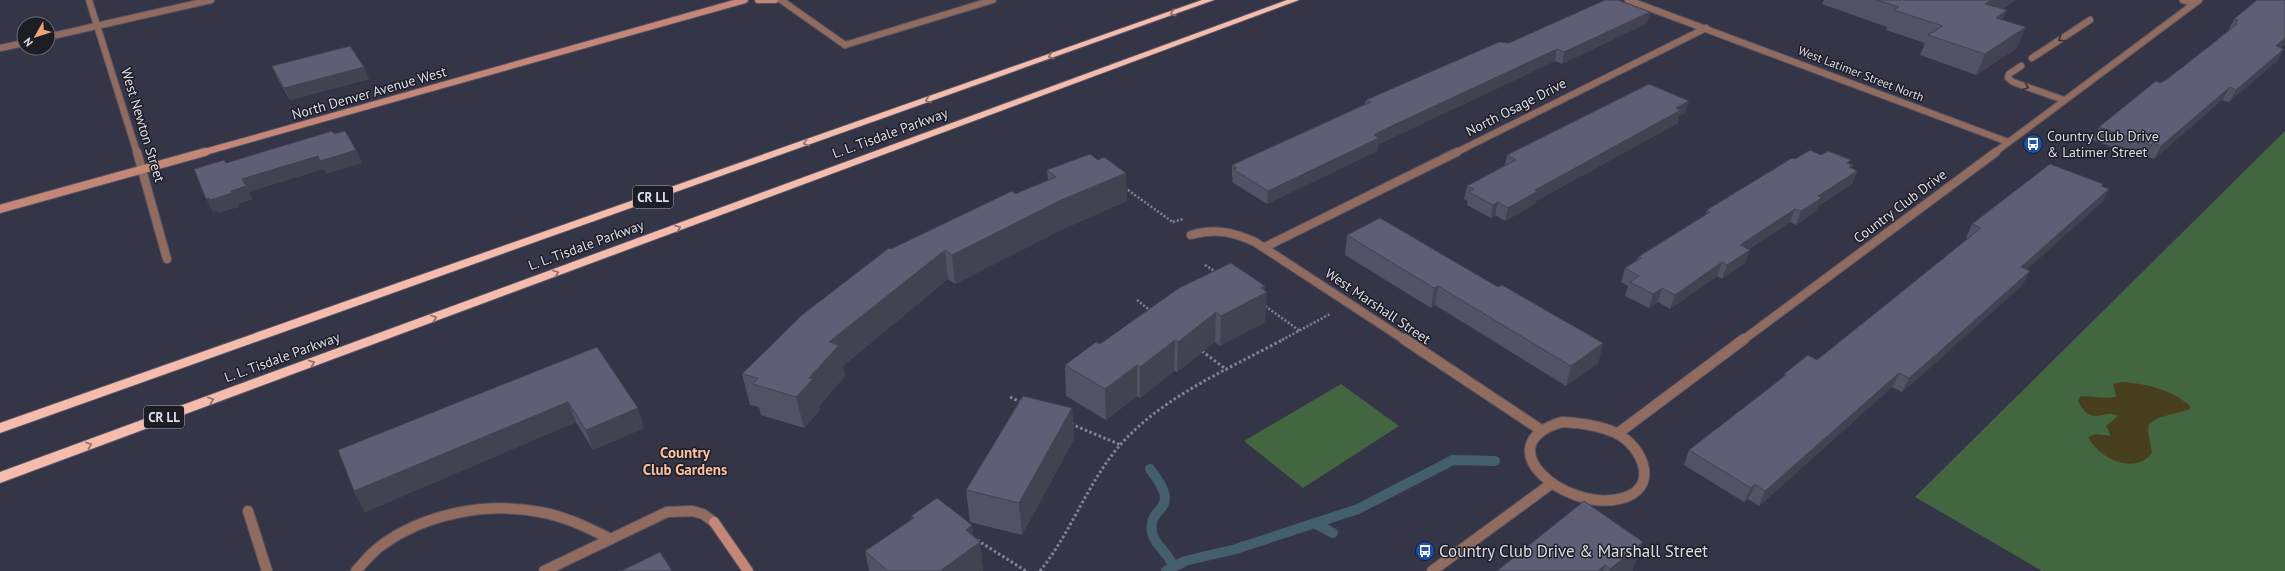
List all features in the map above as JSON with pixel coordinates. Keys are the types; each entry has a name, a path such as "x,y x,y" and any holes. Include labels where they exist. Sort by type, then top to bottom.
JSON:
{"highway":[{"name":"L. L. Tisdale Parkway","path":"0,428 1210,0"},
{"name":"L. L. Tisdale Parkway","path":"0,478 1295,0"},
{"path":"0,421 96,394"},
{"path":"0,483 53,458"}],"street":[{"name":"West Newton Street","path":"89,0 142,169 167,259"},
{"path":"56,35 211,0"},
{"name":"North Denver Avenue West","path":"0,209 745,0"},
{"path":"758,0 775,0"},
{"path":"781,0 846,45 993,0"},
{"path":"1628,0 1706,28"},
{"path":"2183,0 2197,2"},
{"name":"Country Club Drive","path":"1617,434 2197,2"},
{"path":"2032,58 2090,20"},
{"name":"West Latimer Street North","path":"1706,28 2008,142"},
{"name":"North Osage Drive","path":"1265,247 1706,28"},
{"path":"0,48 16,45"},
{"path":"2021,66 2009,74 2008,78 2018,84 2064,100"},
{"name":"West Marshall Street","path":"1191,235 1207,230 1228,231 1241,235 1265,247 1541,430"},
{"path":"1562,422 1590,424 1617,434 1634,447 1644,462 1645,478 1638,491 1624,498 1607,501 1587,500 1568,494 1551,484 1536,470 1530,455 1531,441 1541,430 1562,422"},
{"path":"1432,571 1551,484"},
{"path":"356,571 382,546 422,524 463,511 514,507 563,517 611,539"},
{"path":"544,571 659,515 675,510 696,510 706,515 714,522 748,571"},
{"path":"248,511 267,571"}],"path":[{"path":"1122,192 1128,190 1191,235"},
{"path":"1173,222 1188,218"},
{"path":"1205,265 1218,273"},
{"path":"1137,300 1155,314"},
{"path":"1262,304 1300,331"},
{"path":"1040,571 1068,534 1099,475 1121,446 1146,421 1168,405 1227,370 1330,314"},
{"path":"1197,347 1227,370"},
{"path":"1010,397 1024,403"},
{"path":"1066,421 1121,446"},
{"path":"971,536 1026,571"}],"green space":[{"path":"2285,131 2285,571 2042,571 1915,497"},
{"path":"1341,384 1399,426 1303,488 1244,441"}],"sand":[{"path":"2121,382 2158,388 2183,400 2190,406 2190,409 2158,418 2149,424 2148,431 2152,453 2145,460 2136,463 2127,464 2117,462 2100,452 2093,445 2088,437 2095,434 2111,436 2106,426 2118,416 2107,414 2093,416 2088,414 2083,409 2078,401 2081,396 2111,398 2116,396 2113,384"}],"building":[{"path":"1605,0 1618,0 1650,12 1564,52 1557,49 1383,130 1374,135 1379,138 1268,191 1233,169 1237,168 1232,165 1371,102 1366,100 1499,42 1509,43"},
{"path":"1877,0 1991,0 1985,4 2007,10 1996,18 2026,27 1985,54 1928,35 1943,26 1894,10 1899,7"},
{"path":"2257,0 2285,0 2285,38 2276,46 2284,49 2236,90 2230,87 2161,146 2153,143 2151,145 2099,127 2156,81 2160,83 2166,80 2237,24 2235,23 2238,20 2234,19"},
{"path":"350,46 364,67 284,88 272,66"},
{"path":"1649,84 1689,101 1676,108 1681,110 1535,190 1538,191 1508,208 1498,202 1493,205 1469,192 1474,189 1467,186 1516,160 1507,155"},
{"path":"332,131 334,134 345,131 356,150 320,161 318,156 242,179 246,186 231,191 232,193 210,200 209,198 206,199 194,169 224,160 226,163"},
{"path":"1810,150 1821,155 1828,151 1851,160 1847,163 1853,165 1849,167 1857,171 1818,196 1822,198 1801,211 1795,209 1740,245 1750,250 1727,265 1722,262 1675,295 1662,288 1653,294 1630,282 1639,276 1625,268 1641,258 1638,257 1710,212 1707,210 1710,208 1792,158 1795,159"},
{"path":"1090,154 1098,160 1104,157 1126,173 1061,200 952,255 945,250 829,342 839,345 809,378 813,379 796,397 753,384 758,378 742,374 802,315 889,248 891,249 1012,191 1015,194 1056,177 1047,170"},
{"path":"2050,164 2103,184 2101,186 2109,189 2021,267 2030,271 1909,378 1899,373 1765,491 1755,484 1751,488 1689,450 1786,375 1784,374 1808,355 1817,360 1981,228 1972,224"},
{"path":"1380,218 1498,287 1502,285 1603,343 1571,366 1438,286 1434,288 1347,235"},
{"path":"1231,263 1265,286 1261,288 1267,292 1221,316 1216,312 1178,342 1175,340 1140,367 1137,365 1105,389 1065,365 1096,342 1100,344 1179,288"},
{"path":"597,347 638,408 586,430 568,402 354,491 338,450"},
{"path":"1023,396 1072,408 1019,503 966,490"},
{"path":"937,498 972,525 966,530 980,542 940,571 888,571 865,551 914,518 911,516"},
{"path":"1584,501 1643,542 1610,569 1605,565 1598,571 1497,571"},
{"path":"660,552 672,571 621,571"}],"waterway":[{"path":"1166,571 1185,561 1236,549 1358,509 1453,460 1495,461"},
{"path":"1150,469 1160,483 1165,501 1154,516 1152,523 1153,537 1173,566"},
{"path":"1316,524 1333,533"}],"place":[{"name":"Country Club Drive & Latimer Street","path":"2033,144"},
{"name":"Country Club Drive & Marshall Street","path":"1425,551"}],"district":[{"name":"Country Club Gardens","path":"685,462"}]}
